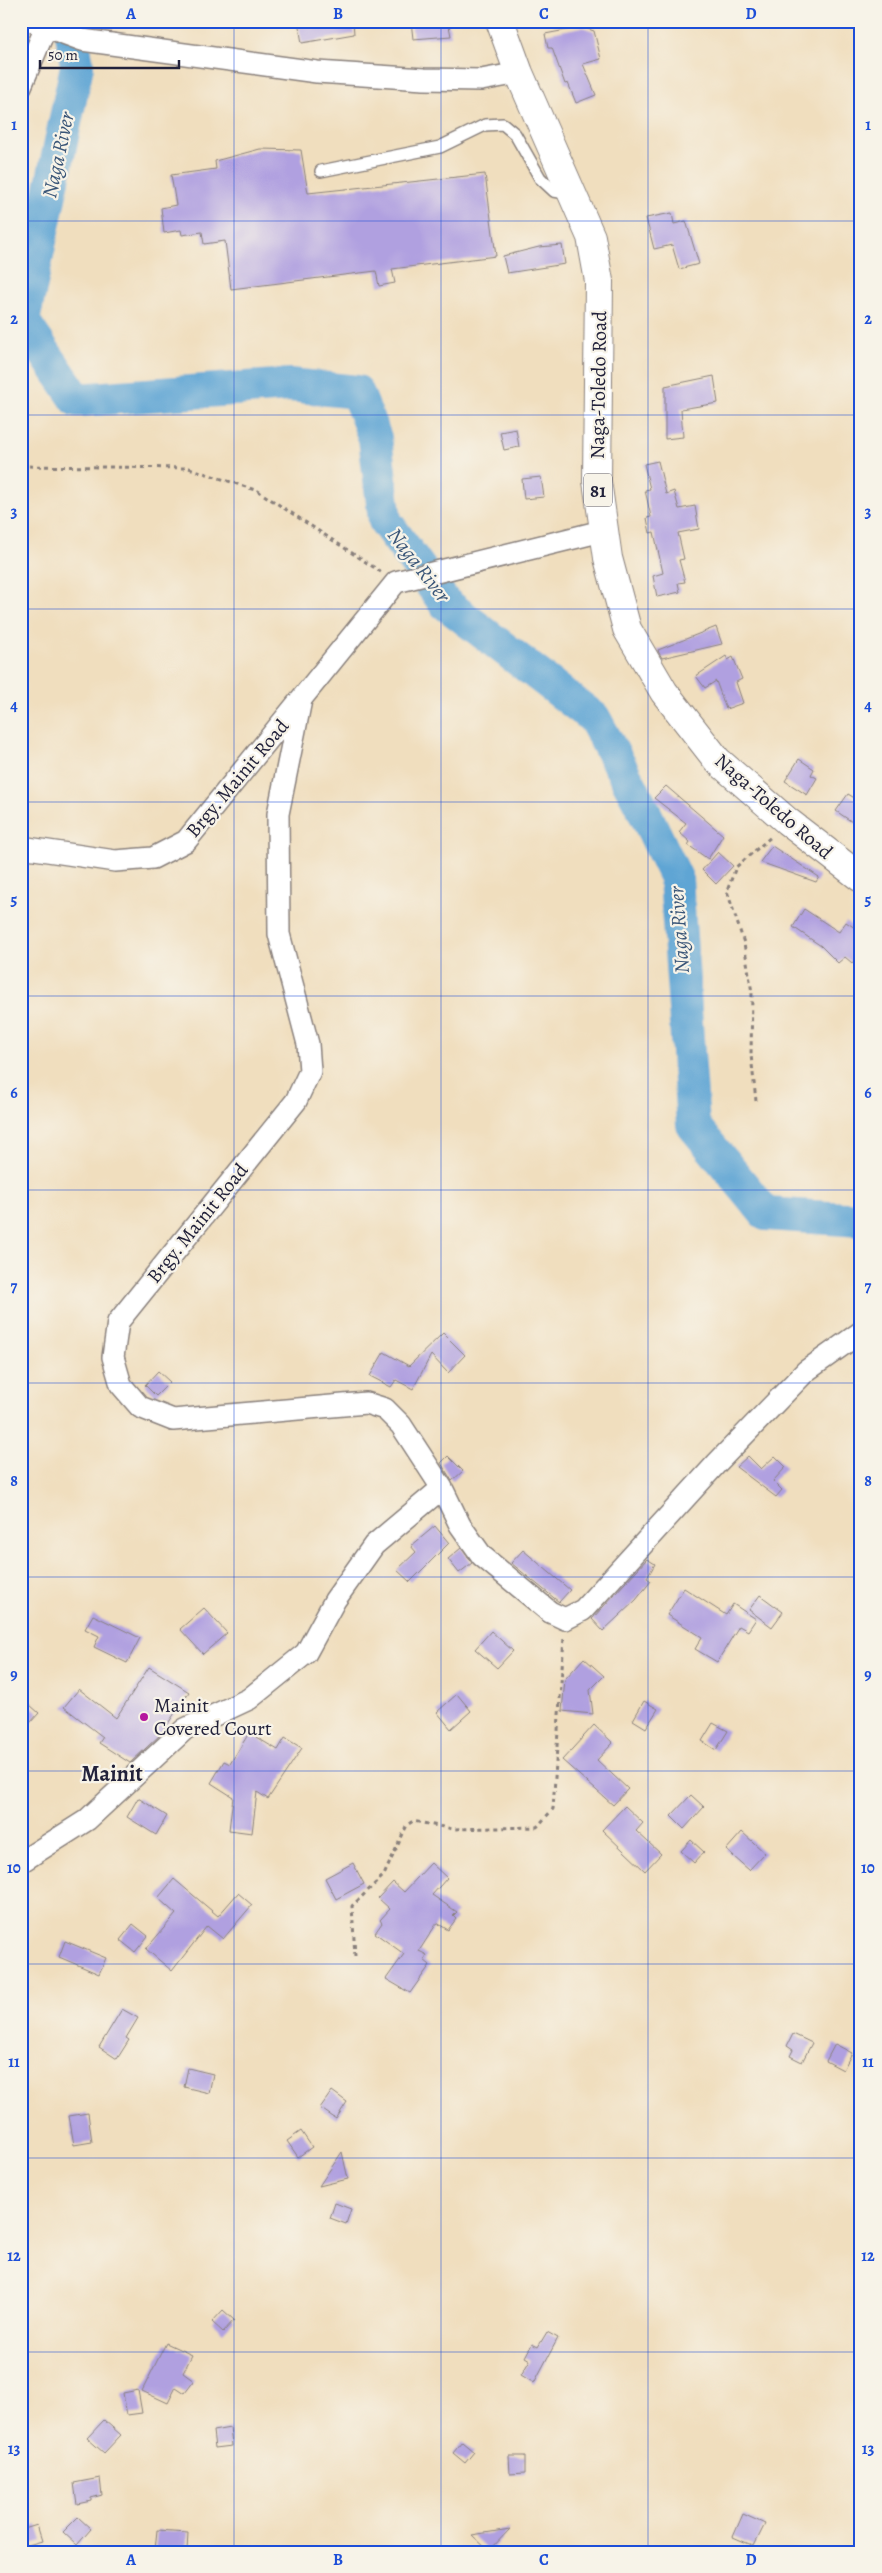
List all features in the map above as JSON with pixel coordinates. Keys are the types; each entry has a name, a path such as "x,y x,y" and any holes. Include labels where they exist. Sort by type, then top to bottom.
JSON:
{"highway":[{"name":"Naga-Toledo Road","path":"500,21 519,73 591,236 599,280 597,481 602,531 627,629 664,692 717,760 787,821 861,878"}],"street":[{"path":"21,86 44,26 82,40 317,72 424,79 481,80 519,73"},
{"path":"396,582 602,531"},
{"name":"Brgy. Mainit Road","path":"21,847 115,861 153,858 186,841 396,582"},
{"name":"Brgy. Mainit Road","path":"301,700 278,814 279,934 308,1044 310,1071 296,1101 118,1322 113,1357 121,1385 140,1407 173,1420 366,1403 385,1408 401,1425 442,1488 460,1525 482,1556 550,1612 565,1619"},
{"path":"565,1619 583,1610 717,1463 806,1370 861,1332"},
{"path":"21,1862 87,1820 185,1729 249,1699 306,1653 335,1600 374,1545 442,1488"}],"lane":[{"path":"320,171 440,147 485,125 503,124 515,134 540,178 554,191 574,195"}],"path":[{"path":"21,466 189,468 258,491 396,582"},
{"path":"756,1101 751,1055 752,994 744,942 727,891 736,867 787,821"},
{"path":"355,1956 352,1906 384,1875 408,1825 413,1821 453,1829 537,1828 553,1809 565,1619"}],"building":[{"path":"298,21 353,21 354,34 302,43"},
{"path":"411,21 448,21 451,36 413,39"},
{"path":"582,27 594,31 601,59 583,64 596,95 576,103 568,83 565,84 552,48 548,48 545,34"},
{"path":"260,149 301,150 308,193 485,174 496,256 392,269 395,283 379,286 376,271 231,289 225,241 204,244 202,232 182,235 181,230 164,233 161,208 176,205 171,175 216,169 215,161"},
{"path":"672,213 674,224 686,221 699,264 679,269 672,245 654,249 646,218"},
{"path":"562,245 565,264 507,273 503,256 539,247"},
{"path":"714,376 718,403 681,409 683,437 665,439 665,386"},
{"path":"516,429 519,447 504,450 500,432"},
{"path":"658,461 666,494 674,491 679,509 695,506 699,529 678,533 684,559 679,560 685,582 678,583 680,592 657,597 653,576 663,573 654,532 650,533 647,518 651,517 645,490 650,489 644,464"},
{"path":"541,477 544,497 524,499 522,479"},
{"path":"716,627 722,644 662,658 659,653 658,650"},
{"path":"726,656 728,660 733,657 742,679 736,682 743,703 726,709 716,681 705,688 696,676"},
{"path":"799,759 814,769 811,775 817,778 807,795 785,781"},
{"path":"666,786 723,835 708,859 688,845 690,842 679,832 686,823 654,798"},
{"path":"848,794 861,802 861,815 855,824 836,811"},
{"path":"772,846 819,877 816,882 760,862"},
{"path":"718,852 733,866 716,884 702,870"},
{"path":"804,909 839,932 846,922 861,932 861,953 852,963 845,957 838,963 821,946 793,927"},
{"path":"443,1333 465,1355 448,1373 431,1355 413,1389 396,1380 391,1387 370,1376 384,1352 409,1366"},
{"path":"158,1371 170,1382 156,1396 145,1385"},
{"path":"448,1456 463,1471 452,1481 441,1463"},
{"path":"748,1456 761,1469 775,1456 786,1467 773,1481 782,1490 776,1497 736,1467"},
{"path":"435,1526 449,1543 410,1582 397,1570 416,1552 411,1546"},
{"path":"461,1548 472,1563 459,1573 448,1559"},
{"path":"523,1550 570,1590 559,1602 511,1563"},
{"path":"647,1559 655,1564 647,1578 651,1581 636,1600 603,1631 592,1619"},
{"path":"684,1588 726,1615 733,1604 756,1619 748,1631 739,1626 717,1662 695,1649 702,1637 667,1615"},
{"path":"760,1595 783,1612 772,1627 749,1610"},
{"path":"204,1608 227,1633 203,1654 180,1629"},
{"path":"93,1615 140,1638 127,1663 94,1647 99,1636 85,1629"},
{"path":"491,1631 513,1651 497,1668 475,1649"},
{"path":"584,1658 604,1676 590,1690 593,1714 562,1711 565,1679"},
{"name":"Mainit Covered Court","path":"149,1667 189,1692 161,1734 130,1763 99,1743 103,1737 64,1707 79,1689 116,1718"},
{"path":"457,1694 471,1711 451,1729 437,1712"},
{"path":"21,1697 39,1713 21,1733"},
{"path":"644,1701 658,1709 646,1728 633,1720"},
{"path":"713,1723 728,1731 716,1750 702,1741"},
{"path":"594,1725 613,1743 597,1760 628,1789 613,1805 562,1760"},
{"path":"249,1733 278,1750 285,1738 302,1748 268,1799 257,1792 252,1833 229,1830 233,1797 211,1783 224,1761 230,1764"},
{"path":"691,1795 704,1807 684,1829 671,1816"},
{"path":"138,1798 167,1816 156,1835 127,1817"},
{"path":"625,1806 643,1823 636,1831 661,1854 645,1871 602,1830"},
{"path":"742,1832 765,1853 749,1870 726,1850"},
{"path":"691,1840 704,1852 694,1863 681,1851"},
{"path":"353,1863 364,1884 336,1899 325,1878"},
{"path":"431,1863 447,1878 432,1895 457,1912 453,1916 456,1919 448,1930 437,1923 419,1951 427,1955 424,1960 430,1965 410,1993 386,1979 404,1954 375,1933 382,1923 380,1920 390,1909 378,1898 393,1882 404,1892"},
{"path":"174,1879 218,1916 238,1893 252,1905 223,1939 207,1926 172,1971 146,1949 176,1914 158,1898"},
{"path":"133,1924 148,1936 135,1952 120,1940"},
{"path":"65,1941 106,1958 99,1974 59,1957"},
{"path":"122,2009 138,2018 126,2038 129,2040 117,2059 99,2047"},
{"path":"793,2034 812,2043 802,2062 790,2056 793,2050 787,2046"},
{"path":"835,2044 852,2053 843,2070 826,2061"},
{"path":"188,2068 213,2074 209,2093 184,2087"},
{"path":"332,2091 347,2102 336,2119 320,2108"},
{"path":"88,2113 92,2142 74,2145 69,2116"},
{"path":"301,2131 312,2147 298,2157 287,2141"},
{"path":"342,2152 348,2179 319,2186"},
{"path":"335,2203 351,2209 346,2224 330,2218"},
{"path":"223,2310 234,2320 223,2332 212,2322"},
{"path":"547,2332 558,2338 534,2383 521,2375 530,2360 525,2357 532,2344 538,2347"},
{"path":"166,2343 192,2355 183,2373 194,2381 185,2393 176,2387 168,2403 142,2391"},
{"path":"138,2390 142,2413 127,2415 123,2393"},
{"path":"104,2420 121,2435 104,2453 87,2438"},
{"path":"230,2428 232,2446 215,2448 213,2431"},
{"path":"462,2442 474,2452 465,2463 453,2453"},
{"path":"509,2456 525,2456 525,2473 510,2474"},
{"path":"100,2478 102,2495 91,2498 91,2501 77,2504 74,2483"},
{"path":"743,2514 765,2524 754,2546 733,2537"},
{"path":"78,2517 91,2529 77,2545 63,2532"},
{"path":"37,2525 42,2541 21,2547 21,2530"},
{"path":"510,2529 489,2551 472,2535"},
{"path":"157,2530 188,2532 187,2552 155,2550"}],"waterway":[{"name":"Naga River","path":"70,21 77,66 23,321 77,400 290,385 357,392 375,438 385,521 445,603 594,718 641,805 676,878 693,1125 766,1214 861,1220"}],"place":[{"name":"Mainit Covered Court","path":"144,1717"}],"district":[{"name":"Mainit","path":"112,1773"}]}
